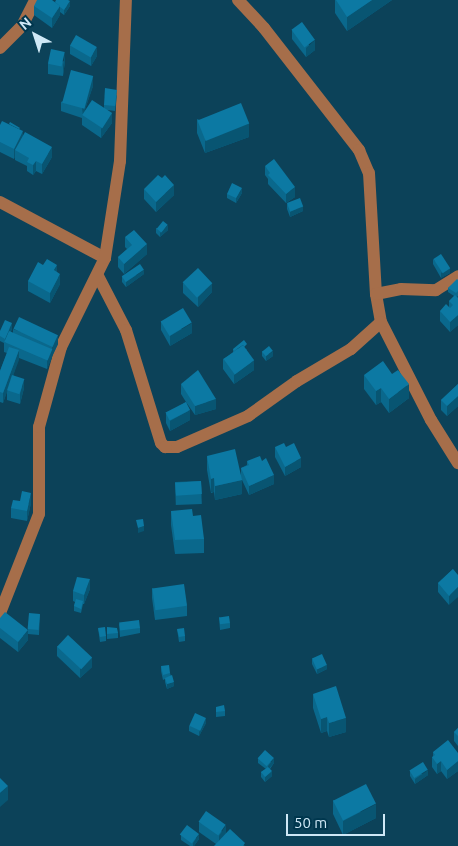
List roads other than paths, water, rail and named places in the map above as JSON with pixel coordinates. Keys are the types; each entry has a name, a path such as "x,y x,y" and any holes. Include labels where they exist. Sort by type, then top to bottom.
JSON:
{"street":[{"path":"0,48 22,26 35,0"},
{"path":"0,613 40,514 39,427 61,346 98,276 105,258 120,167 126,0"},
{"path":"238,0 264,28 359,150 369,172 376,294 381,322 431,420 458,462"},
{"path":"0,202 105,258"},
{"path":"98,276 126,330 161,443 165,447 177,447 248,416 297,381 351,349 381,322"},
{"path":"376,294 401,289 436,290 458,276"}]}
